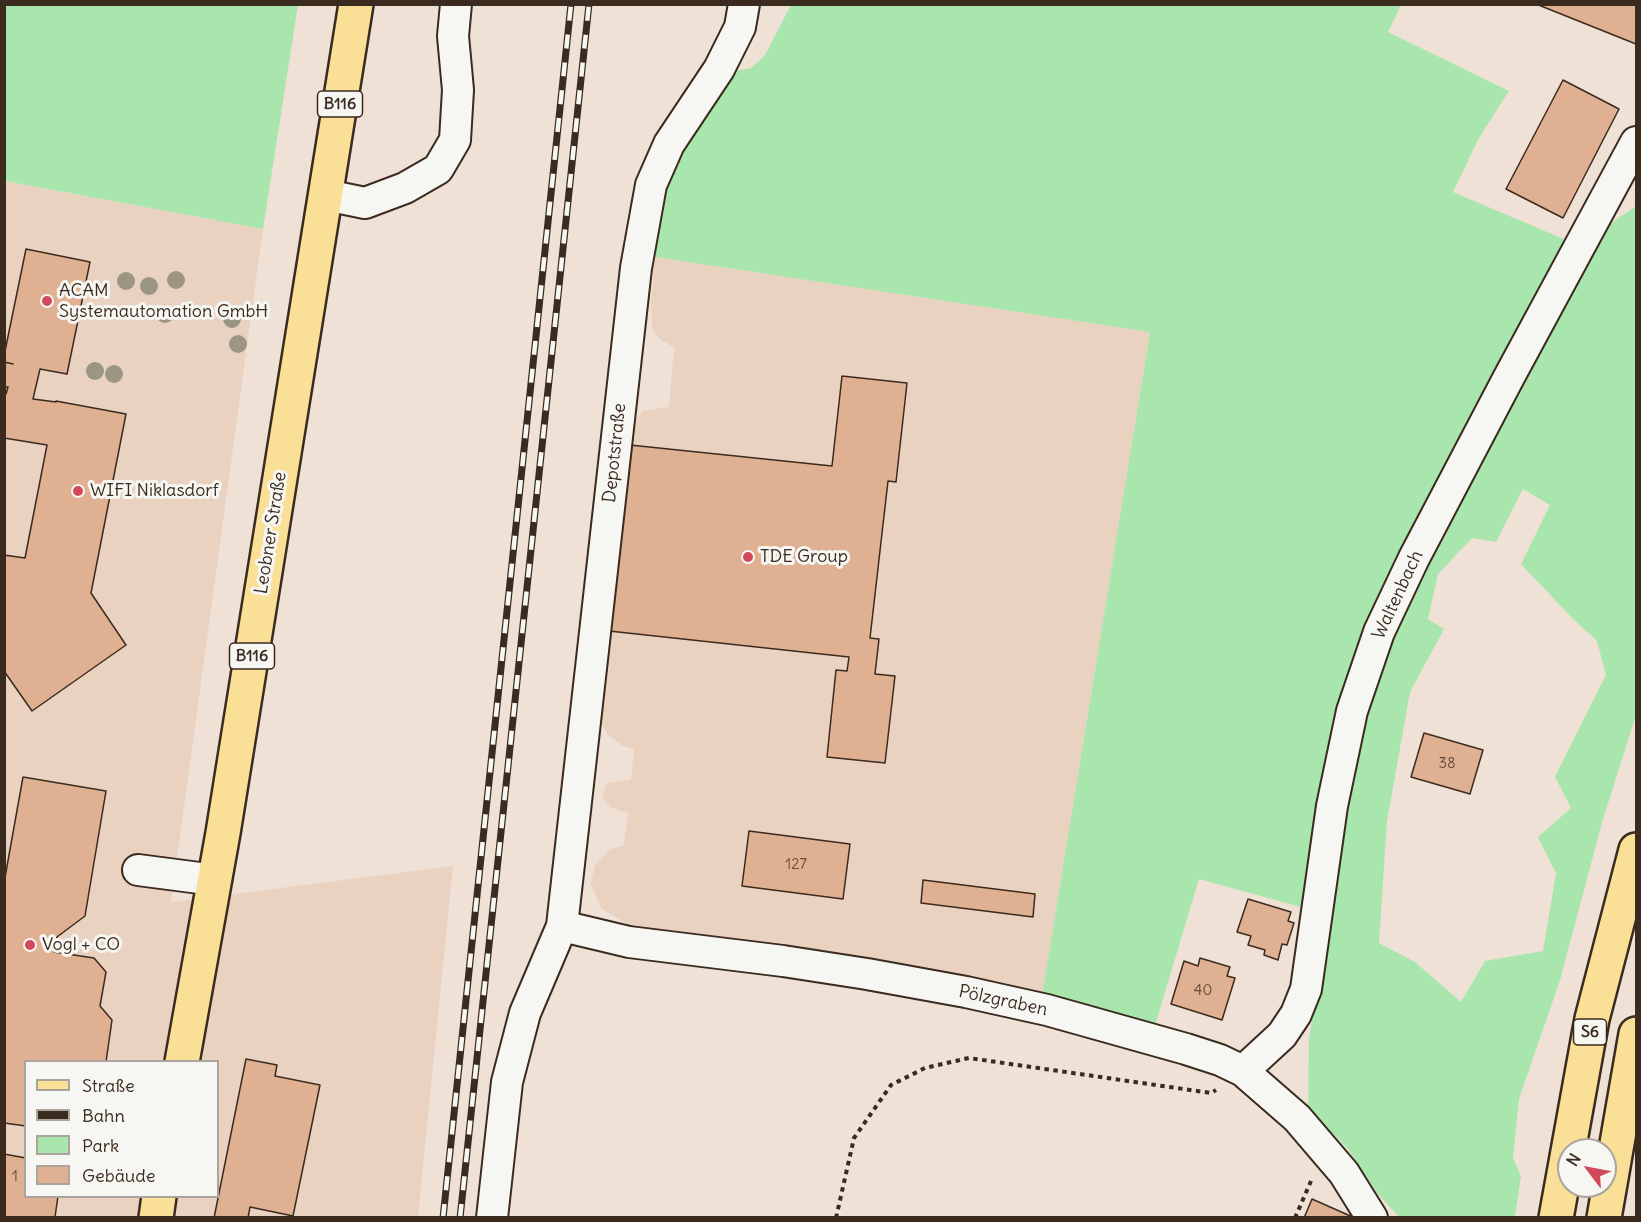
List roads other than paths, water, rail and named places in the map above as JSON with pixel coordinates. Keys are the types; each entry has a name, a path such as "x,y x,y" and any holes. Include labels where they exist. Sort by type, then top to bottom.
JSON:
{"main road":[{"name":"Leobner Straße","path":"183,1060 215,880 356,4"},
{"name":"S6","path":"1556,1218 1592,1019 1636,850"},
{"path":"1605,1218 1636,1034"},
{"path":"156,1218 159,1198"}],"street":[{"path":"326,195 365,203 405,188 438,169 455,140 458,90 453,36 456,4"},
{"name":"Depotstraße","path":"492,1218 507,1082 525,1013 562,926 636,268 651,185 669,144 719,69 740,27 744,4"},
{"name":"Waltenbach","path":"1243,1071 1282,1035 1296,1014 1306,989 1332,806 1352,711 1379,632 1414,558 1636,142"},
{"path":"138,870 215,880"},
{"name":"Pölzgraben","path":"562,926 629,942 783,961 966,992 1047,1010 1220,1060 1243,1071 1297,1118 1344,1173 1372,1218"}],"railway":[{"path":"443,1218 571,4"},
{"path":"460,1218 589,4"}],"place":[{"name":"ACAM Systemautomation GmbH","path":"47,301"},
{"name":"WIFI Niklasdorf","path":"78,491"},
{"name":"TDE Group","path":"748,557"},
{"name":"Vogl + CO","path":"30,945"}]}
